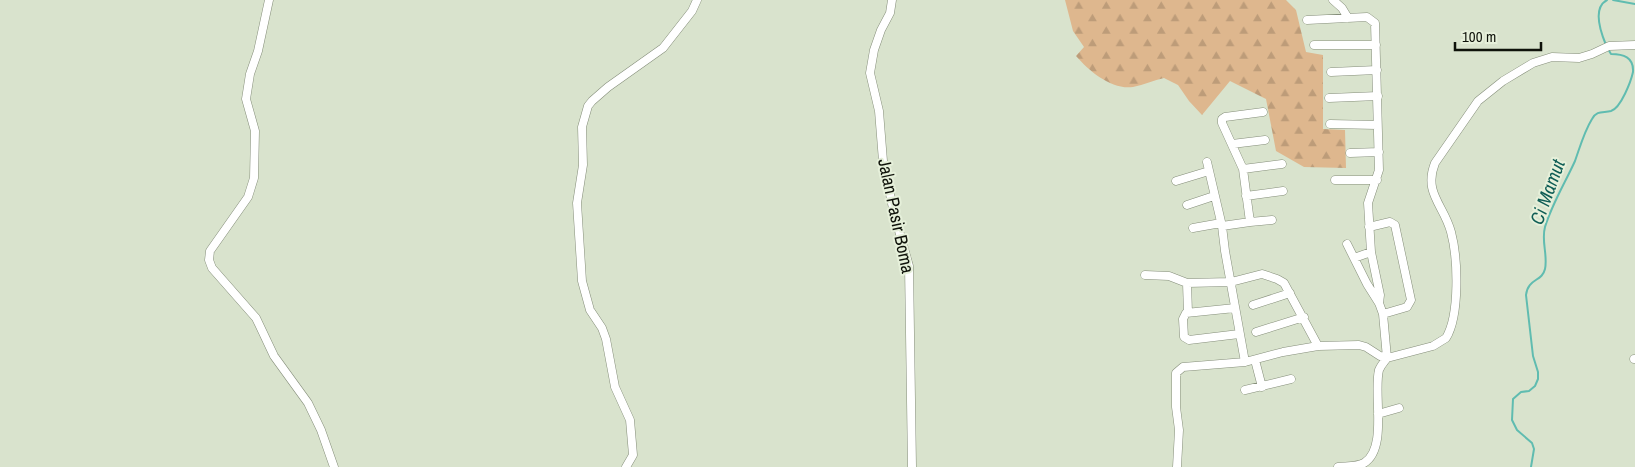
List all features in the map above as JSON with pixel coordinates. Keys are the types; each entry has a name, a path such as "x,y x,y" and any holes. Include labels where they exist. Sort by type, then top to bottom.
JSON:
{"street":[{"path":"269,0 258,50 250,74 246,99 255,131 252,188 235,217 208,255 215,272 259,322 274,356 308,403 321,430 334,467"},
{"path":"626,467 633,455 630,420 615,387 606,339 602,328 590,310 582,280 577,203 583,165 582,127 588,106 592,101 608,87 663,48 692,11 697,0"},
{"name":"Jalan Pasir Boma","path":"892,0 890,13 881,30 874,50 870,73 880,111 883,161 894,213 909,266 912,467"},
{"path":"1333,0 1342,8 1348,18"},
{"path":"1307,20 1367,17 1374,20 1379,152 1377,180 1368,203 1371,252 1380,295 1379,303"},
{"path":"1314,45 1376,45"},
{"path":"1338,467 1355,466 1364,463 1374,449 1377,441 1378,375 1382,364 1388,358 1433,346 1449,334 1456,295 1456,253 1446,216 1433,194 1431,180 1435,163 1478,101 1489,91 1533,63 1552,57 1580,58 1607,47 1635,45"},
{"path":"1331,72 1377,70"},
{"path":"1328,98 1378,96"},
{"path":"1250,222 1243,169 1222,123 1223,117 1263,112"},
{"path":"1330,124 1377,125"},
{"path":"1232,144 1265,140"},
{"path":"1350,153 1379,152"},
{"path":"1207,162 1221,224 1244,362"},
{"path":"1243,169 1282,164"},
{"path":"1176,181 1208,171"},
{"path":"1335,180 1377,180"},
{"path":"1246,196 1284,191"},
{"path":"1187,205 1214,196"},
{"path":"1193,228 1272,220"},
{"path":"1369,227 1390,222 1395,225 1411,300 1407,307 1383,314"},
{"path":"1347,244 1383,314 1388,358"},
{"path":"1354,258 1371,252"},
{"path":"1145,275 1169,276 1187,283 1231,282 1262,274 1281,281 1304,317 1318,346"},
{"path":"1187,283 1188,312"},
{"path":"1253,306 1290,294"},
{"path":"1234,308 1188,312 1184,315 1183,319 1184,336 1187,339 1239,334"},
{"path":"1256,332 1304,317"},
{"path":"1177,467 1179,430 1176,407 1176,373 1183,367 1244,362 1283,352 1318,346 1359,345 1388,358"},
{"path":"1255,360 1262,387"},
{"path":"1245,390 1292,379"},
{"path":"1378,414 1399,408"}],"green space":[{"path":"1065,0 1286,0 1296,10 1306,52 1323,55 1323,129 1345,130 1346,168 1304,167 1276,151 1266,99 1230,81 1202,115 1178,85 1164,78 1133,87 1117,86 1102,79 1076,56 1084,47 1073,31"}],"waterway":[{"name":"Ci Mamut","path":"1606,45 1600,28 1599,15 1602,4 1607,0"},
{"name":"Ci Mamut","path":"1613,0 1635,4"},
{"name":"Ci Mamut","path":"1531,467 1534,449 1532,443 1517,430 1512,420 1513,399 1521,392 1529,391 1535,386 1538,379 1533,356 1526,295 1529,286 1541,276 1545,269 1545,227 1575,161 1587,129 1596,114 1615,109 1625,94 1630,81 1633,72 1630,60 1627,57 1611,54 1608,49"}]}
